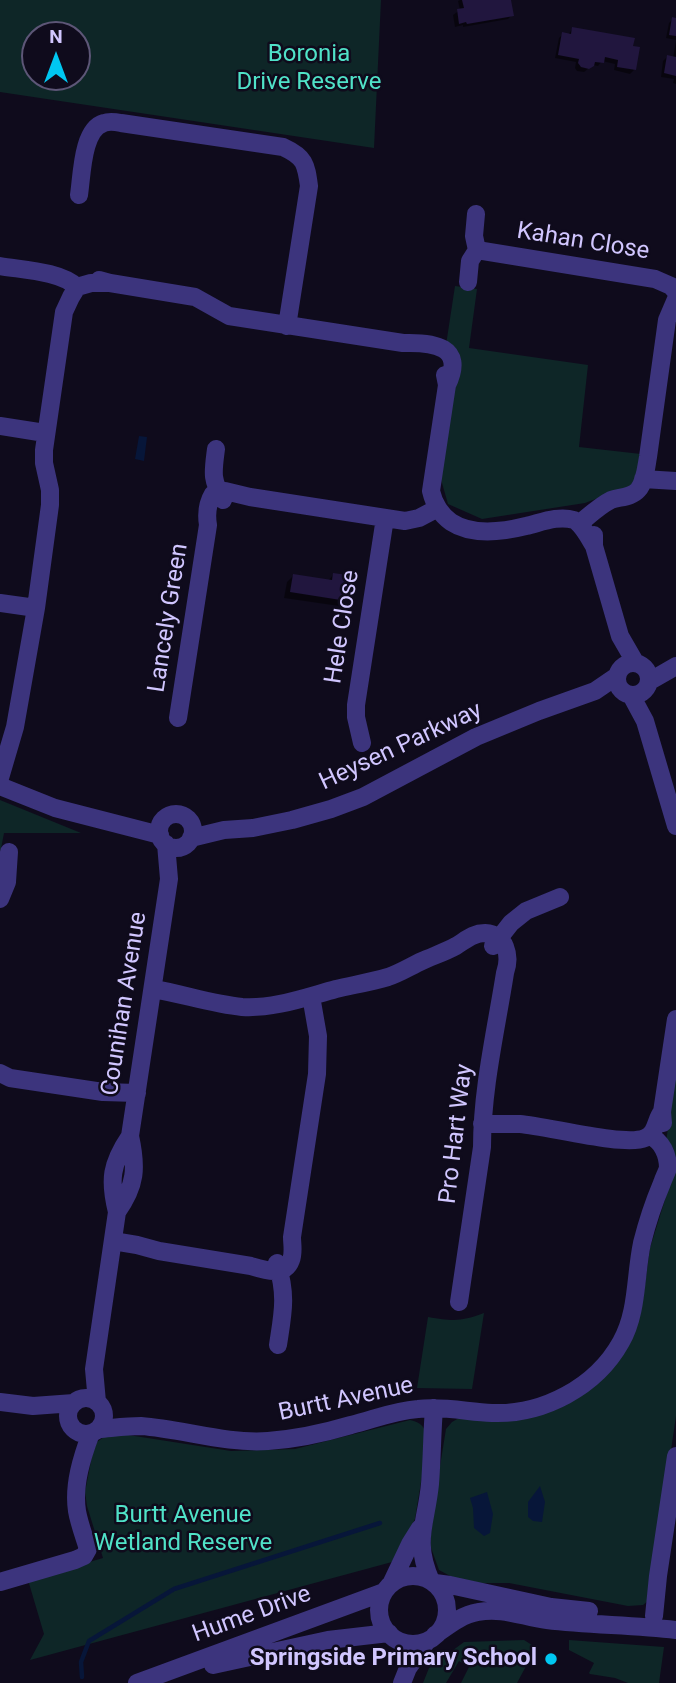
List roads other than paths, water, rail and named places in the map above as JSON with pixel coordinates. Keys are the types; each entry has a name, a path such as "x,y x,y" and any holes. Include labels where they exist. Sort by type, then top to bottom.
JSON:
{"street":[{"path":"79,195 87,143 94,130 105,122 283,147 302,158 306,165 309,186 287,326"},
{"path":"468,282 470,261 477,250 474,236 475,214"},
{"name":"Kahan Close","path":"477,250 655,279 675,290"},
{"path":"0,266 42,273 73,284 110,283 195,297 229,316 403,343 439,355 443,361 447,385 431,491 433,501 446,518 458,526 474,531 497,531 548,520 583,521 599,506 632,495 638,490 648,457 667,320 666,303 675,290"},
{"path":"0,778 4,755 15,727 36,608 50,505 50,490 44,463 45,433 64,312 73,284"},
{"path":"0,426 45,433"},
{"path":"216,449 213,472 215,485 221,496 405,521 419,518 438,508"},
{"path":"643,480 676,481"},
{"name":"Lancely Green","path":"178,718 208,524 221,496"},
{"name":"Hele Close","path":"362,743 356,705 384,518"},
{"path":"583,521 594,546 676,827"},
{"path":"0,603 36,608"},
{"name":"Heysen Parkway","path":"0,786 55,808 136,830 176,834 253,828 292,820 363,797 476,737 539,711 676,665"},
{"name":"Counihan Avenue","path":"100,1406 94,1369 117,1212 131,1188 135,1174 130,1136 176,834"},
{"path":"0,899 7,882 9,852"},
{"path":"153,993 169,999 187,998 258,1007 311,996 388,977 478,934 488,933 496,942 511,923 526,911 560,897"},
{"name":"Pro Hart Way","path":"459,1302 482,1147 482,1120 505,973 496,942"},
{"path":"278,1345 284,1304 283,1283 278,1267 292,1237 317,1074 318,1036 311,996"},
{"path":"482,1120 623,1140 653,1139 662,1112 676,1019"},
{"path":"3,1077 136,1097"},
{"name":"Burtt Avenue","path":"83,1429 140,1426 239,1440 266,1441 312,1435 393,1412 439,1408 495,1413 522,1411 551,1403 572,1392 597,1373 622,1341 633,1309 642,1246 662,1180 653,1139"},
{"path":"113,1245 136,1251 159,1251 251,1266 278,1267"},
{"name":"Counihan Avenue","path":"76,1402 94,1369"},
{"path":"0,1402 33,1406 88,1399 100,1406 104,1420 83,1429 33,1406"},
{"path":"0,1582 84,1556 88,1549 77,1510 76,1494 83,1429 69,1412 76,1402"},
{"name":"Burtt Avenue","path":"100,1406 140,1426"},
{"path":"400,1683 397,1658 391,1635 383,1624 380,1603 422,1524 439,1408"},
{"path":"654,1616 673,1500 676,1457"},
{"path":"400,1683 408,1668 442,1628 446,1619 446,1599 433,1582 422,1556 422,1524"},
{"path":"388,1588 401,1578 421,1577 433,1582 551,1607 654,1616 675,1628"},
{"name":"Hume Drive","path":"138,1683 388,1588"},
{"path":"391,1635 409,1643 431,1638 466,1616 497,1611 550,1620 675,1628"},
{"name":"Hume Drive","path":"138,1683 285,1648 328,1640 391,1635"}],"water":[{"path":"139,436 147,437 144,461 135,459"},
{"path":"540,1486 545,1502 542,1522 528,1517 528,1502"},
{"path":"487,1492 493,1514 490,1533 484,1536 474,1528 470,1498"}],"waterway":[{"path":"82,1677 81,1662 89,1641 174,1589 380,1523"}],"place":[{"name":"Springside Primary School","path":"551,1659"}],"park label":[{"name":"Boronia Drive Reserve","path":"309,69"},
{"name":"Burtt Avenue Wetland Reserve","path":"183,1530"}]}
